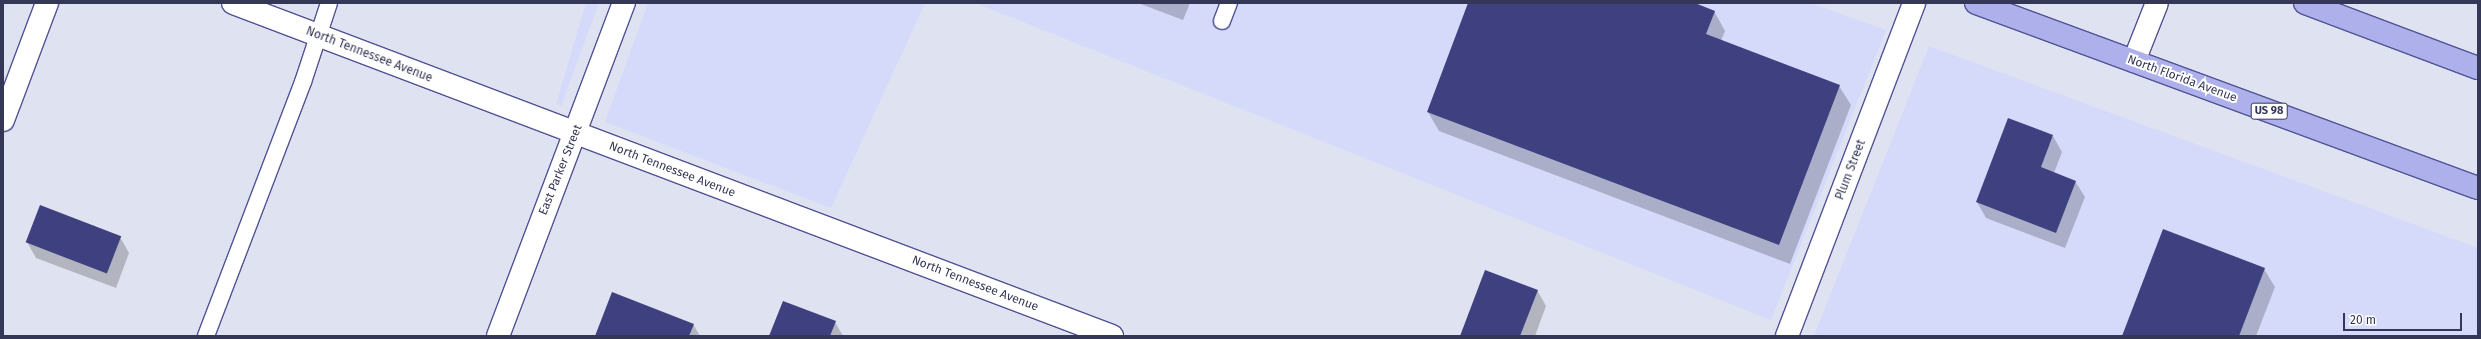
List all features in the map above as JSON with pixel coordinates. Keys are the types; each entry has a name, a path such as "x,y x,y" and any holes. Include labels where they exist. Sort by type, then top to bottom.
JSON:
{"main road":[{"name":"North Florida Avenue","path":"1976,3 2478,188"},
{"path":"2305,3 2478,68"}],"street":[{"path":"3,120 47,3"},
{"name":"North Tennessee Avenue","path":"233,3 1112,336"},
{"name":"East Parker Street","path":"498,336 624,3"},
{"name":"Plum Street","path":"1787,336 1914,3"},
{"path":"2134,61 2157,3"}],"lane":[{"path":"206,336 303,82 317,35 329,3"},
{"path":"1222,21 1229,3"}],"shaded area":[{"path":"586,3 599,3 561,106 556,104"},
{"path":"648,3 925,3 831,208 605,122"},
{"path":"975,3 1811,3 1886,30 1771,320"},
{"path":"1929,46 2478,248 2478,336 1814,336"}],"building":[{"path":"1468,3 1695,3 1715,11 1706,34 1840,85 1779,245 1427,112"},
{"path":"2008,118 2053,135 2041,167 2076,181 2056,233 1976,202"},
{"path":"40,205 121,236 107,274 26,242"},
{"path":"2163,229 2265,268 2239,336 2122,336"},
{"path":"1485,270 1538,290 1520,336 1460,336"},
{"path":"612,292 694,324 689,336 595,336"},
{"path":"783,301 836,321 830,336 769,336"}]}
